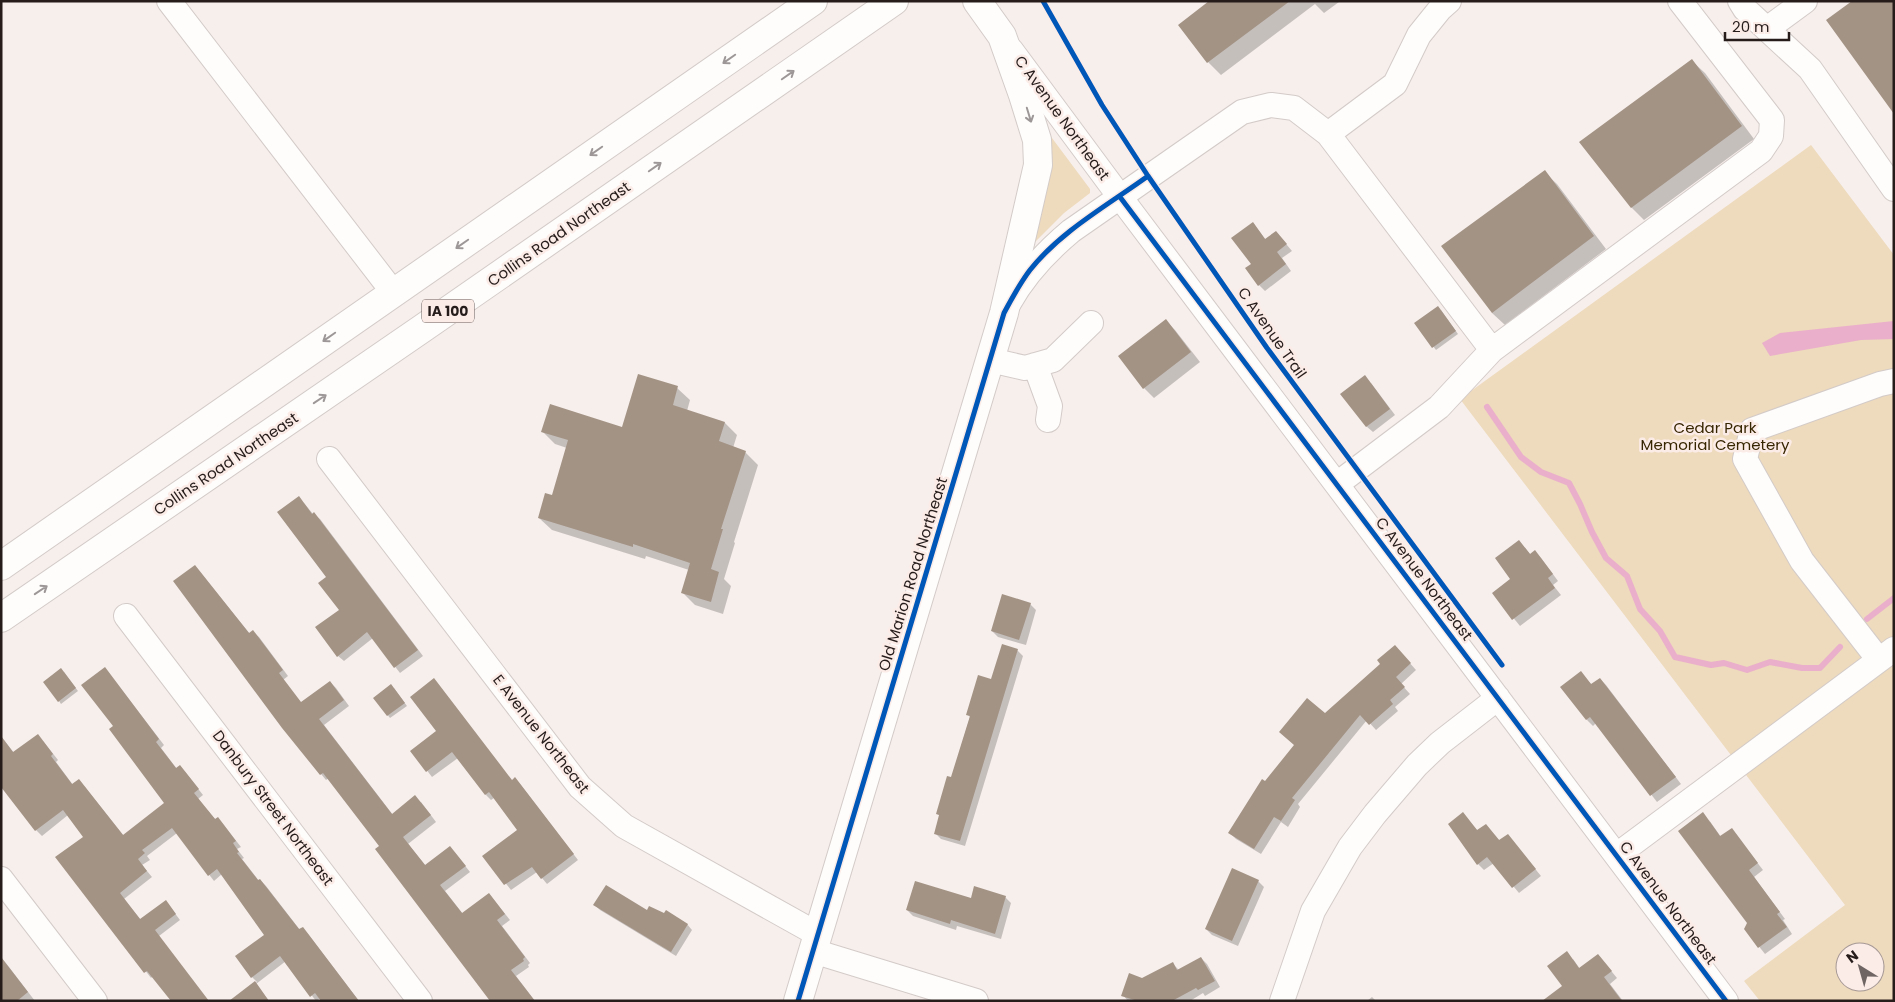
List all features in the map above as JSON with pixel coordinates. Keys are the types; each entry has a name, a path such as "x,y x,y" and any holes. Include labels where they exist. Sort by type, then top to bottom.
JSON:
{"main road":[{"path":"1,566 812,1"},
{"name":"Collins Road Northeast","path":"1,618 894,1"},
{"name":"C Avenue Northeast","path":"976,1 1002,36"},
{"name":"Old Marion Road Northeast","path":"798,1001 1004,313 1038,165 1037,140 1002,36"}],"street":[{"path":"169,1 393,292"},
{"path":"1328,134 1395,84 1419,35 1440,9 1450,1"},
{"path":"1337,484 1440,407 1492,350 1762,151 1771,136 1772,120 1680,1"},
{"path":"1740,1 1745,9 1810,69 1894,189"},
{"path":"1767,30 1805,1"},
{"name":"C Avenue Northeast","path":"1002,36 1120,197 1726,1001"},
{"name":"Old Marion Road Northeast","path":"1004,313 1030,270 1050,248 1071,231 1242,112 1271,106 1294,108 1328,134 1492,350"},
{"path":"990,360 1025,368 1053,360 1092,323"},
{"path":"1035,365 1050,406 1048,420"},
{"path":"1617,855 1887,654 1802,561 1745,459 1752,430 1880,384 1894,381"},
{"name":"E Avenue Northeast","path":"329,459 580,787 624,826 816,943 976,1001"},
{"name":"Danbury Street Northeast","path":"126,616 420,1001"},
{"path":"1282,1001 1312,911 1350,847 1375,814 1417,765 1440,743 1498,698"},
{"path":"1,879 95,1001"}],"green space":[{"path":"1049,134 1090,189 1090,193 1064,213 1026,251"},
{"name":"Cedar Park Memorial Cemetery","path":"1811,145 1894,255 1894,1001 1760,1001 1744,981 1845,905 1460,399"}],"shaded area":[{"path":"1894,321 1894,339 1861,340 1770,356 1762,343 1780,333"}],"building":[{"path":"1209,1 1290,1 1207,63 1178,25"},
{"path":"1852,1 1894,1 1894,114 1826,20"},
{"path":"1692,59 1742,126 1631,208 1579,142"},
{"path":"1545,170 1594,236 1492,313 1441,246"},
{"path":"1253,222 1265,239 1276,231 1287,244 1277,252 1286,264 1258,286 1245,268 1251,264 1231,238"},
{"path":"1438,306 1456,331 1432,348 1414,323"},
{"path":"1166,319 1191,352 1143,389 1118,356"},
{"path":"638,374 678,386 673,405 725,422 719,441 746,451 721,529 723,529 711,569 719,572 711,602 681,593 690,563 633,544 633,547 538,518 545,493 552,495 568,440 541,432 550,404 622,427"},
{"path":"1365,375 1390,409 1366,427 1340,394"},
{"path":"299,496 312,514 314,512 418,650 394,668 367,632 337,657 315,627 339,610 318,583 326,577 277,512"},
{"path":"1519,540 1530,554 1535,550 1553,574 1548,578 1555,588 1512,620 1492,593 1510,579 1495,558"},
{"path":"195,565 249,633 253,630 283,670 279,673 301,702 330,681 344,700 319,719 392,814 415,795 431,815 403,837 425,865 450,846 466,866 440,885 462,913 489,893 505,914 497,920 525,957 524,961 511,970 535,1001 490,1001 375,849 379,846 323,773 320,775 282,728 173,581"},
{"path":"1002,594 1031,603 1019,640 991,631"},
{"path":"1002,644 1018,649 960,841 934,834 939,815 936,814 947,776 951,777 970,716 966,715 978,675 991,679"},
{"path":"1395,645 1411,663 1396,677 1405,687 1390,700 1393,704 1369,725 1360,715 1292,798 1295,800 1281,821 1274,817 1254,849 1228,833 1262,779 1265,781 1294,745 1279,732 1307,698 1325,713 1380,664 1377,660"},
{"path":"105,667 159,739 156,742 176,768 180,765 199,789 194,793 215,819 218,817 236,841 233,843 239,852 237,853 299,929 303,927 359,1001 321,1001 315,993 310,997 280,956 251,978 235,956 264,935 217,869 208,876 172,828 142,850 145,853 138,859 147,871 120,893 140,919 166,900 176,914 155,930 209,1001 171,1001 147,971 144,973 55,857 83,837 63,810 35,831 1,787 1,736 13,752 38,734 53,754 51,756 72,784 79,779 123,835 164,803 109,729 113,726 81,685"},
{"path":"61,668 76,688 58,702 43,682"},
{"path":"1581,671 1591,684 1600,678 1676,777 1650,796 1590,717 1586,720 1560,687"},
{"path":"434,678 512,780 515,777 574,854 541,879 532,867 504,885 482,856 517,830 489,792 485,795 452,752 426,772 410,751 436,731 410,697"},
{"path":"391,684 405,703 387,716 373,698"},
{"path":"1463,812 1477,830 1486,824 1499,840 1508,834 1536,869 1512,888 1487,857 1477,865 1448,824"},
{"path":"1703,812 1720,836 1732,828 1758,863 1749,870 1780,912 1777,914 1787,927 1758,948 1744,929 1747,923 1678,831"},
{"path":"1232,868 1259,880 1232,941 1205,929"},
{"path":"915,881 971,898 974,886 1006,896 995,934 951,920 950,924 906,910"},
{"path":"606,885 647,910 649,906 664,913 666,910 688,924 671,952 593,905"},
{"path":"1567,951 1579,968 1598,954 1612,971 1604,977 1622,1001 1542,1001 1562,986 1547,966"},
{"path":"1,957 28,992 17,1001 1,1001"},
{"path":"1201,957 1215,981 1198,990 1196,988 1172,1001 1138,1001 1121,996 1129,973 1142,978 1173,962 1177,970"},
{"path":"255,981 269,1001 229,1001"}],"waterway":[{"path":"1487,407 1521,457 1541,472 1569,483 1606,558 1627,576 1640,609 1660,631 1675,657 1711,665 1724,663 1747,670 1770,662 1802,668 1820,668 1840,647"},
{"path":"1867,619 1894,598"}],"cycle path":[{"name":"C Avenue Trail","path":"1043,1 1102,105 1148,176 1267,348 1502,665"},
{"path":"798,1001 1004,313 1019,285 1042,256 1070,231 1148,176"},
{"path":"1120,197 1726,1001"}]}
